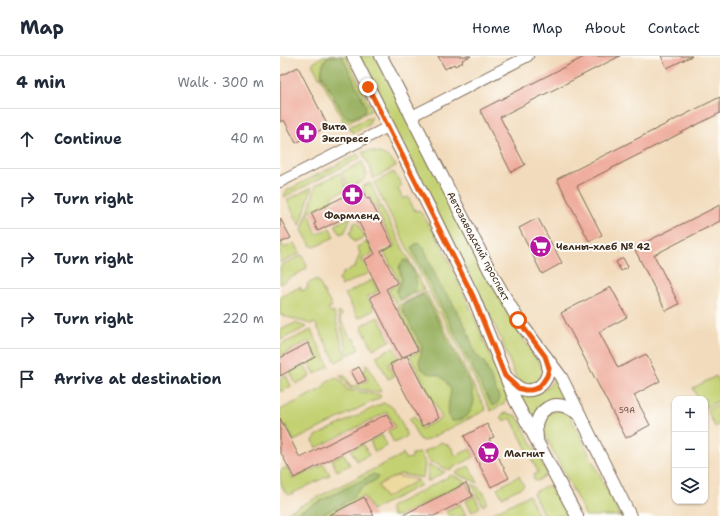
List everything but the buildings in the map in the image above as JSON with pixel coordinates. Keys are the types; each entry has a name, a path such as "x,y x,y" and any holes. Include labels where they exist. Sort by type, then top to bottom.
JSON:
{"street":[{"path":"353,56 473,296 516,402 577,516"},
{"name":"Автозаводский проспект","path":"381,56 490,272 519,321 561,376 630,516"},
{"path":"412,116 528,56"},
{"path":"280,182 388,127"},
{"path":"505,376 518,388 525,390 538,388 547,376 549,368 545,356"},
{"path":"538,442 536,428 537,420 545,409 551,406 559,405 566,407 581,416"}],"green space":[{"path":"323,56 346,56 372,110 348,122 343,121 333,101 335,100 332,100 326,89 328,87 326,88 321,78 322,76 319,77 312,64"},
{"path":"329,56 342,56 366,106 365,111 354,117 349,118 344,116 321,73 323,64"},
{"path":"359,56 375,56 510,318 541,366 543,371 539,382 527,385 517,380 498,332"},
{"path":"372,116 368,125 353,133 349,127"},
{"path":"370,151 385,155 391,159 396,166 373,179 371,169 362,152"},
{"path":"358,154 360,158 284,197 286,191"},
{"path":"362,162 366,172 365,178 363,181 349,188 342,172"},
{"path":"394,172 402,186 398,189 403,199 408,197 415,211 419,210 430,225 443,249 469,304 507,395 504,403 491,411 374,183"},
{"path":"340,173 347,189 333,196 331,201 308,213 316,185"},
{"path":"370,183 380,204 375,207 370,196 368,197 362,187"},
{"path":"312,187 300,226 287,200"},
{"path":"381,206 424,289 396,303 388,290 400,283 384,252 395,246 376,209"},
{"path":"307,214 309,214 313,222 312,223 317,234 330,228 334,237 315,247 311,246 302,230"},
{"path":"351,217 345,232 340,234 335,225"},
{"path":"357,222 365,237 354,242 350,234 354,223"},
{"path":"280,240 284,248 295,243 300,253 280,263"},
{"path":"368,242 373,253 362,259 369,273 341,286 339,280 343,273 355,267 360,253 357,247"},
{"path":"419,243 423,246 441,288 451,300 467,330 475,353 484,362 499,397 498,403 493,406 415,256 412,248 415,244"},
{"path":"302,255 307,266 306,269 280,284 280,266"},
{"path":"404,260 408,261 413,271 417,286 416,290 399,299 396,292 402,280 399,268"},
{"path":"317,279 332,307 328,308 331,313 334,312 345,357 336,362 315,323 311,324 280,315 280,297 300,287 302,291 308,288 307,284"},
{"path":"372,280 378,291 367,297 374,310 358,318 345,294"},
{"path":"426,292 486,410 427,440 422,441 418,437 409,419 414,416 421,429 442,418 410,356 420,351 397,306"},
{"path":"422,295 426,297 472,388 474,400 472,409 467,416 460,420 451,421 449,418 448,406 451,390 445,380 438,375 427,373 421,368 419,362 422,347 402,309 403,304"},
{"path":"340,312 342,315 340,318 351,339 354,338 359,348 348,355 338,313"},
{"path":"378,317 390,341 373,349 361,326"},
{"path":"295,323 307,327 280,340 280,330"},
{"path":"311,330 329,366 315,374 309,363 318,358 309,341 280,356 280,345"},
{"path":"393,347 399,358 388,364 394,376 388,379 376,356"},
{"path":"365,364 368,365 381,391 350,388 340,376 345,376 351,387 357,386 368,380 363,371 367,369"},
{"path":"304,365 310,376 296,384 290,372"},
{"path":"286,375 291,386 280,392 280,378"},
{"path":"716,376 720,383 720,400 708,406 708,396 697,396 693,388"},
{"path":"337,377 348,390 380,395 381,397 294,441 286,425 280,428 280,410 323,388 327,381"},
{"path":"555,378 568,402 550,402 542,406 538,409 532,421 520,395 526,396 536,394 548,387"},
{"path":"383,403 388,404 395,410 406,433 406,437 394,443 388,431 395,427 387,412 316,448 313,441 316,436"},
{"path":"720,403 720,424 715,427 708,412 708,409"},
{"path":"557,410 567,413 570,416 620,516 586,516 543,431 542,426 545,416"},
{"path":"507,413 517,416 546,470 545,476 537,481 535,481 533,476 538,472 511,418 504,421 501,417 503,414"},
{"path":"382,435 387,446 375,452 370,441"},
{"path":"442,442 451,447 456,456 470,449 474,457 449,470 429,461 424,452"},
{"path":"363,444 369,455 357,461 351,450"},
{"path":"403,453 405,459 412,458 412,454 420,453 425,463 423,478 400,474 378,485 385,497 418,480 421,485 372,510 364,496 326,516 280,516 402,455"},
{"path":"344,454 350,465 337,471 332,460"},
{"path":"324,464 330,475 289,495 286,493 281,481 280,471 287,467 293,479"},
{"path":"429,465 445,472 427,482"},
{"path":"469,466 478,483 455,473"},
{"path":"374,474 378,476 377,479 360,489 352,499 319,516 290,516"},
{"path":"452,475 467,482 480,507 472,512 466,501 473,497 466,482 400,516 393,516 390,507"},
{"path":"519,476 524,486 502,497 497,488"},
{"path":"472,484 485,494 486,504 483,506"},
{"path":"546,486 556,489 569,516 544,516 533,493"},
{"path":"529,495 539,516 487,516"},
{"path":"460,504 466,515 449,516 446,511"}],"sand":[{"path":"396,476 418,480 385,498 378,485"}],"place":[{"name":"Вита Экспресс","path":"307,132"},
{"name":"Фармленд","path":"352,195"},
{"name":"Челны-хлеб № 42","path":"540,246"},
{"name":"Магнит","path":"488,453"}],"route":[{"path":"368,87 473,296 505,376 518,388 531,390 538,388 543,382 547,376 549,368 545,356 518,320"}]}
